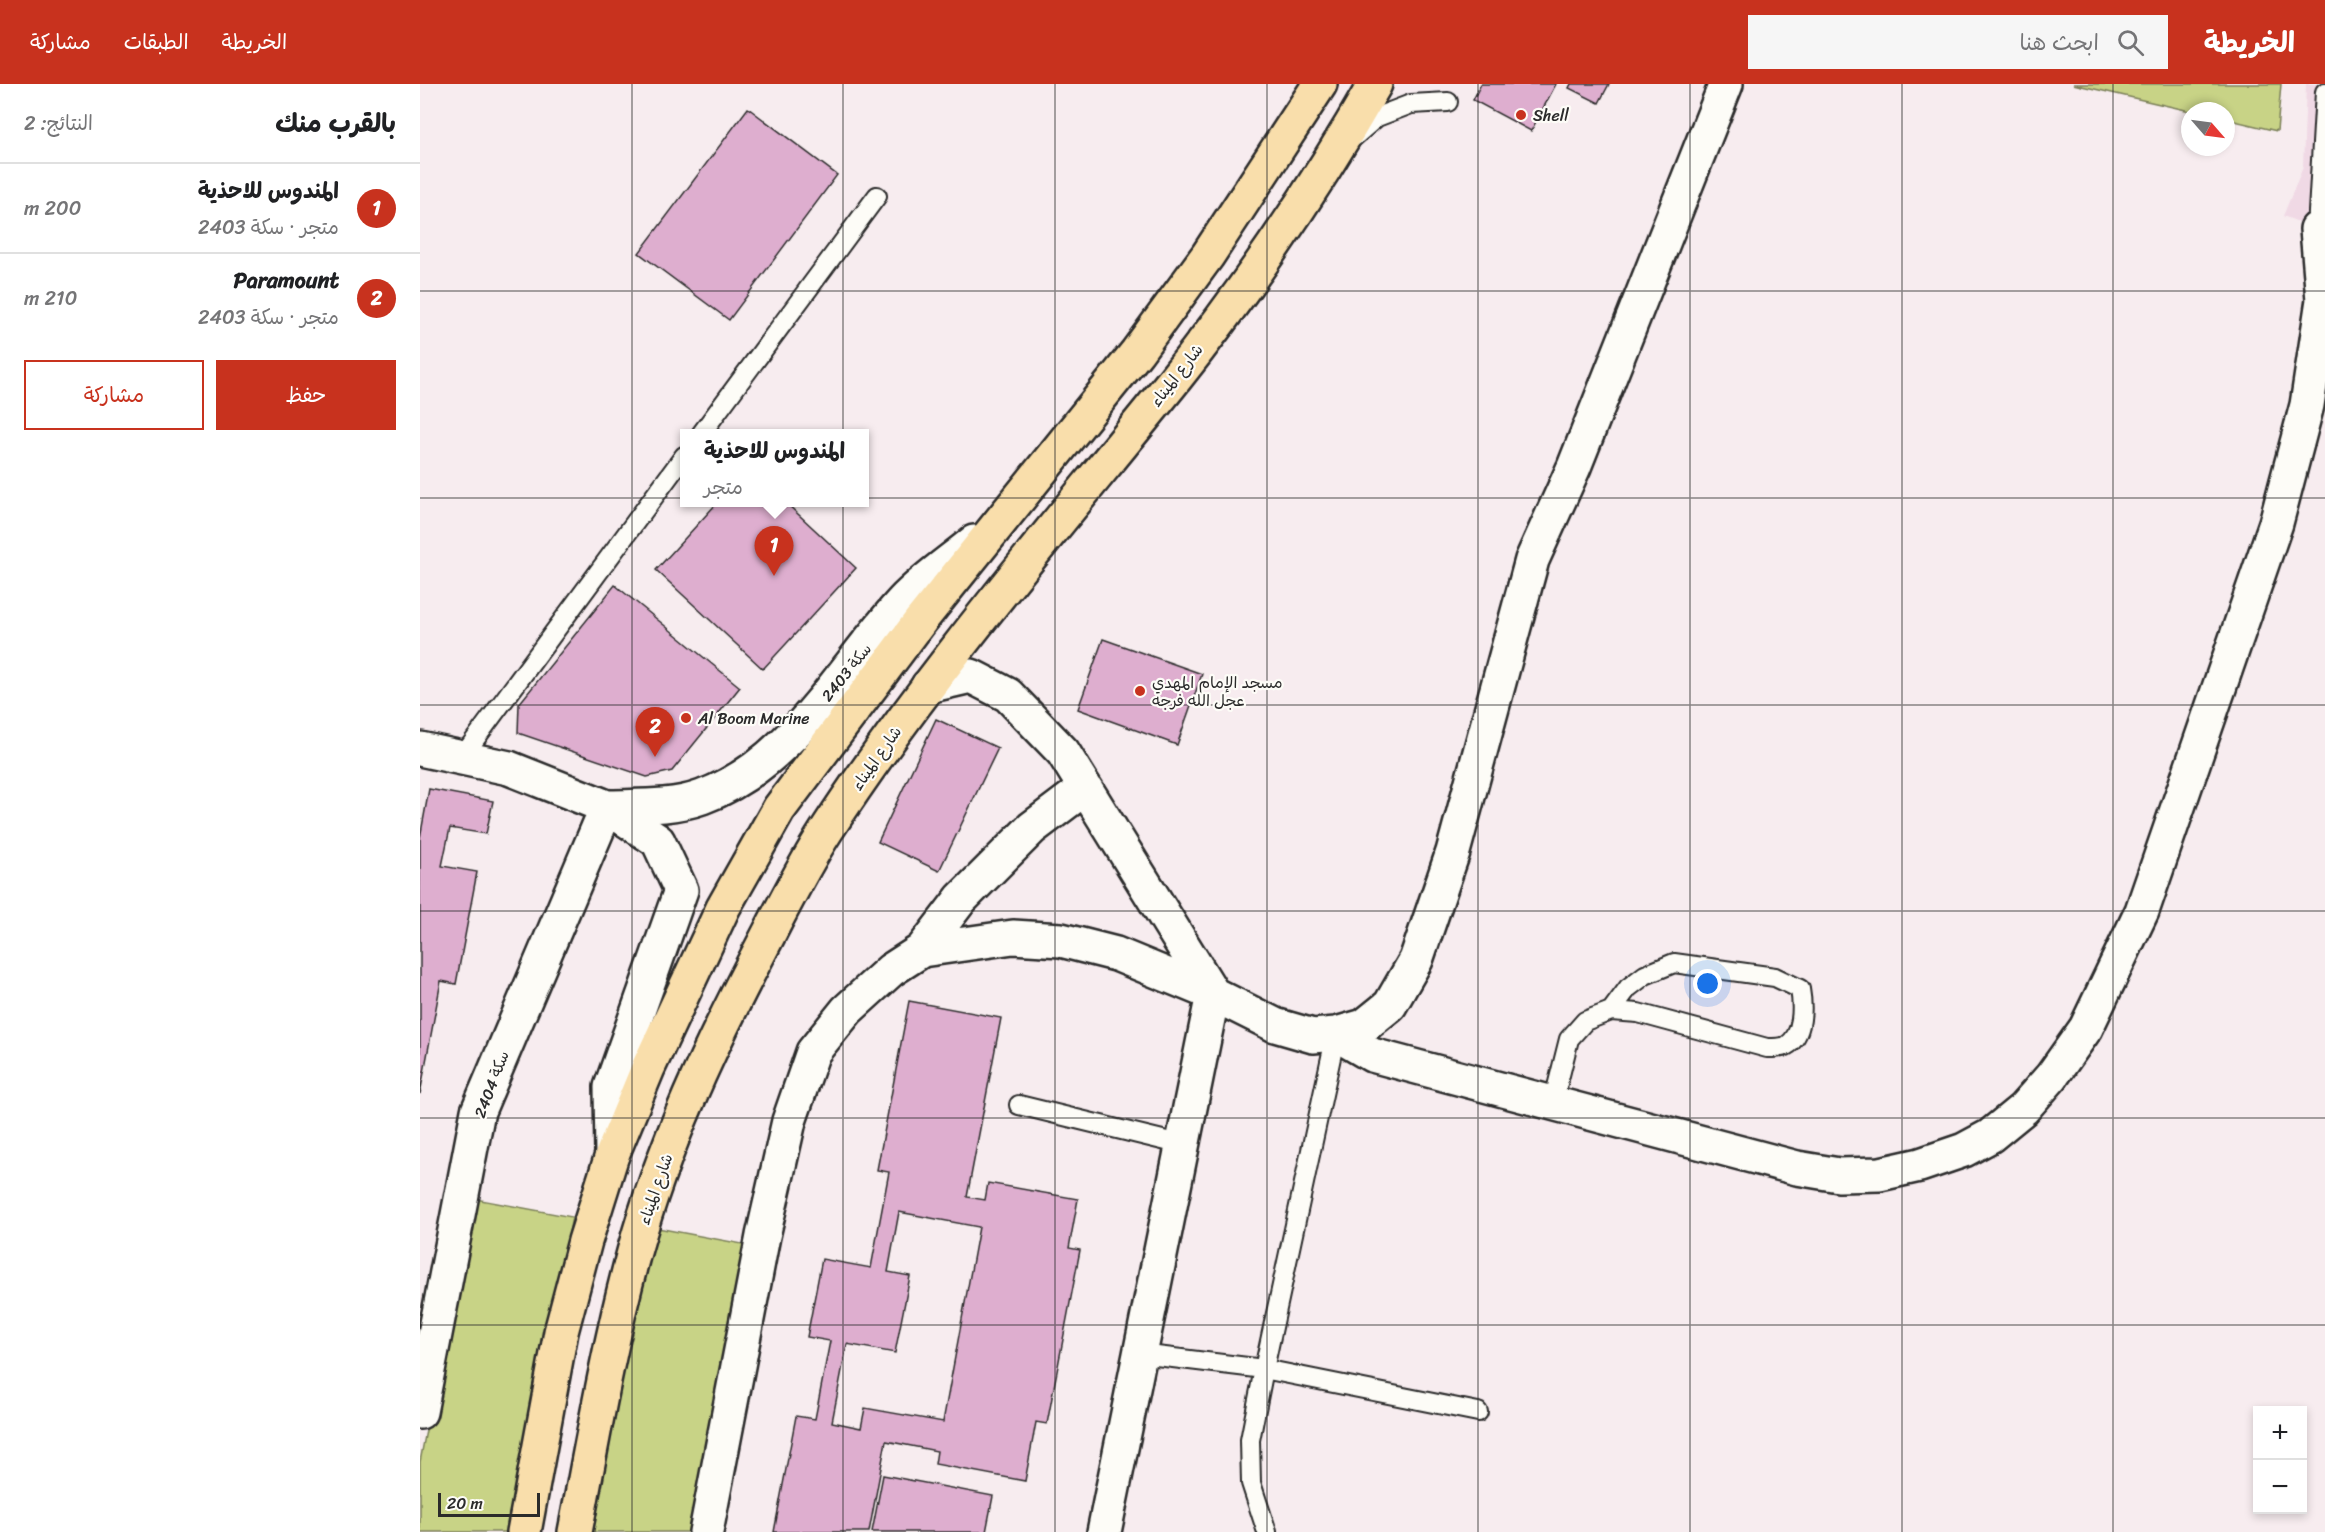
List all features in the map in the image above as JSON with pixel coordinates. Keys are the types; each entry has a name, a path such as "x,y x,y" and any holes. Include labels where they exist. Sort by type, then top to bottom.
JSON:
{"main road":[{"path":"524,1532 561,1332 585,1241 612,1155 684,987 723,908 778,809 851,711 1001,520 1137,352 1208,255 1320,84"},
{"name":"شارع الميناء","path":"574,1532 612,1343 634,1252 658,1173 729,1010 771,930 824,835 882,749 928,686 1174,380 1256,269 1335,154 1375,84"}],"street":[{"path":"922,950 1013,937 1061,940 1116,954 1214,994 1275,1025 1313,1036 1336,1034 1364,1026 1390,1005 1416,960 1453,852 1532,560 1574,467 1726,84"},
{"path":"1336,1034 1372,1055 1797,1168 1839,1175 1880,1174 1920,1165 1964,1150 1990,1136 2023,1109 2052,1076 2086,1028 2142,911 2276,523 2307,405 2323,300 2317,229"},
{"name":"سكة 2403","path":"607,807 660,806 701,797 739,779 781,746 821,703 904,600 1001,520"},
{"path":"928,686 970,676 1008,695 1062,752 1214,994 1104,1532"},
{"name":"سكة 2403","path":"420,748 509,768 607,807 658,841 681,890 612,1087 612,1155"},
{"path":"706,1532 763,1236 789,1121 813,1052 847,1010 891,970 922,950 961,899 1032,828 1085,788"},
{"name":"سكة 2404","path":"420,1412 478,1111 607,807"}],"lane":[{"path":"2317,229 2325,92"},
{"path":"1335,154 1377,117 1411,104 1448,102"},
{"path":"705,429 877,196"},
{"path":"462,757 680,461"},
{"path":"1553,1103 1569,1039 1585,1021 1611,1011 1638,1013 1767,1048 1785,1047 1795,1037 1803,1008 1800,989 1775,977 1674,963 1646,975 1628,988 1611,1011"},
{"path":"1267,1532 1251,1483 1250,1440 1336,1034"},
{"path":"1019,1105 1183,1145"},
{"path":"1140,1354 1264,1369 1478,1412"}],"shaded area":[{"path":"2306,84 2325,84 2325,232 2283,216 2303,167"}],"green space":[{"path":"2073,84 2281,84 2277,131 2235,121 2235,102 2181,102 2181,109"},
{"path":"470,1198 572,1217 512,1532 420,1532 420,1462"},
{"path":"647,1226 748,1245 694,1532 589,1532"}],"building":[{"name":"Shell","path":"1481,84 1556,84 1531,131 1473,100"},
{"name":"Shell","path":"1571,84 1609,84 1599,103 1569,88"},
{"path":"748,108 837,175 729,320 639,253"},
{"path":"713,507 790,507 856,568 763,669 656,570"},
{"path":"615,585 740,687 672,771 647,777 518,733 519,704"},
{"name":"مسجد الإمام المهدي عجل الله فرجه","path":"1103,639 1202,674 1177,745 1078,709"},
{"path":"936,719 998,748 939,871 878,842"},
{"path":"429,789 493,801 486,834 450,828 442,866 477,872 456,984 441,981 420,1094 420,838"},
{"path":"909,1001 1001,1018 967,1197 985,1200 988,1183 1078,1199 1069,1248 1080,1250 1047,1424 1036,1422 1025,1481 935,1464 937,1451 886,1441 869,1532 774,1532 796,1416 815,1419 830,1341 807,1337 822,1259 871,1268 889,1172 877,1170","holes":["899,1212 979,1227 943,1422 865,1408 861,1428 832,1422 847,1344 895,1353 910,1276 888,1272"]},
{"path":"883,1475 993,1496 986,1532 872,1532"}],"place":[{"name":"Shell","path":"1521,115"},
{"name":"المندوس للاحذية","path":"774,576"},
{"name":"مسجد الإمام المهدي عجل الله فرجه","path":"1140,691"},
{"name":"Al Boom Marine","path":"686,718"},
{"name":"Paramount","path":"655,757"}]}
